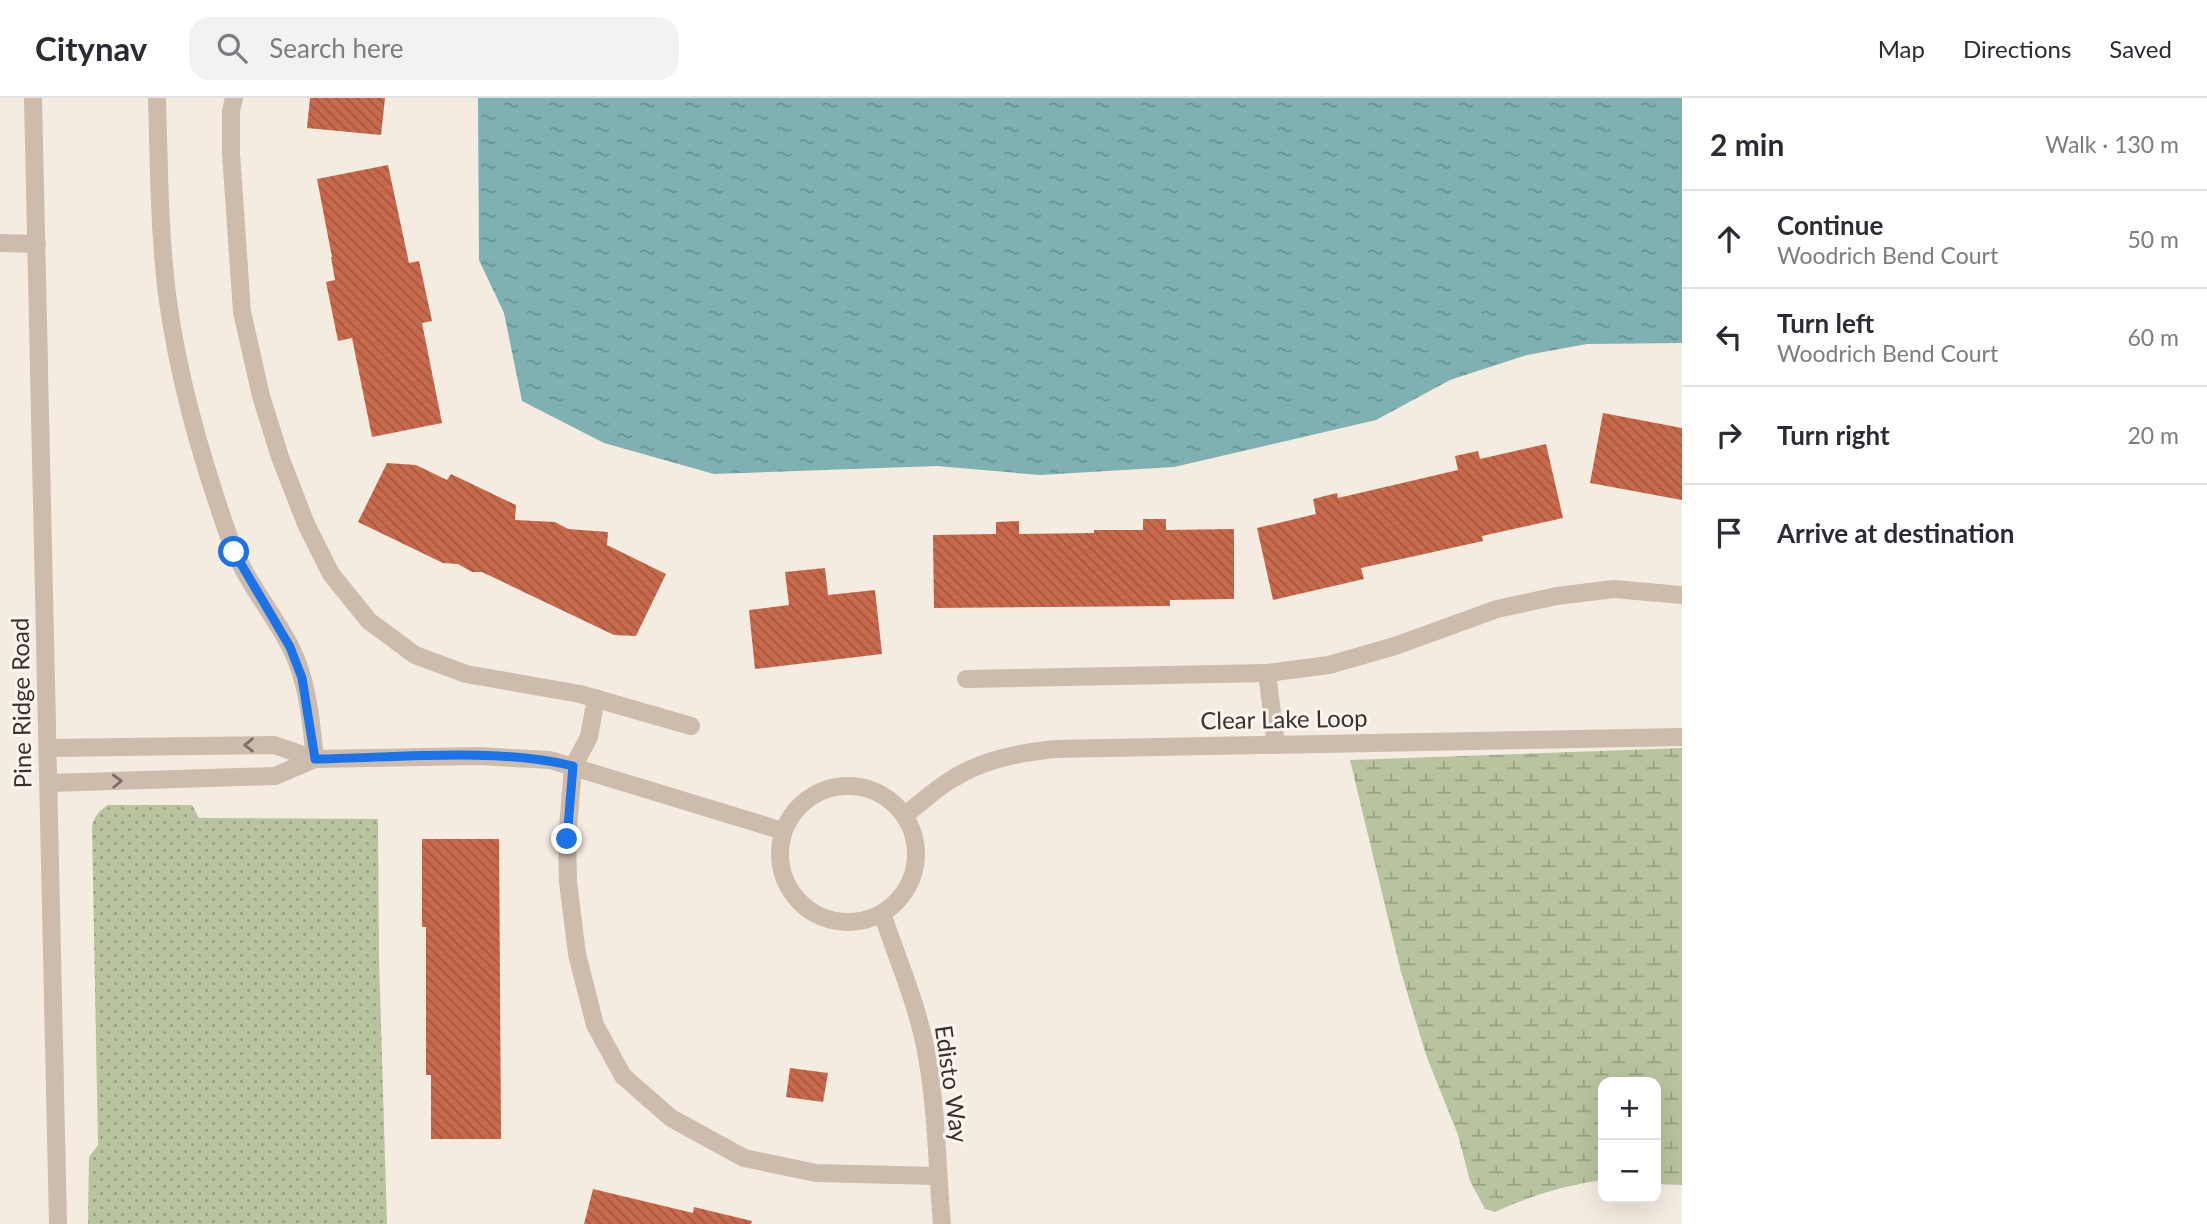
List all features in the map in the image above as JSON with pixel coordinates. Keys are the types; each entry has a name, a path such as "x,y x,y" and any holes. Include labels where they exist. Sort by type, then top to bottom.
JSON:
{"street":[{"name":"Pine Ridge Road","path":"33,98 58,1224"},
{"path":"157,98 160,211 166,280 181,377 205,470 234,552 290,647 302,678 315,759"},
{"path":"234,98 230,142 242,312 261,396 280,457 302,513 331,574 369,621 415,655 466,674 596,698 691,726"},
{"path":"0,243 37,244"},
{"path":"966,679 1267,673 1329,665 1395,646 1497,609 1557,596 1614,589 1682,595"},
{"path":"1267,673 1276,745"},
{"path":"596,698 589,737 573,766 567,839 568,882 577,954 595,1025 623,1076 671,1118 744,1158 816,1172 937,1176"},
{"name":"Clear Lake Loop","path":"905,815 952,778 1015,754 1055,750 1682,737"},
{"path":"48,748 274,745 315,759 478,756 550,760 783,831"},
{"path":"199,746 199,779"},
{"path":"49,783 275,776 315,759"},
{"path":"850,785 871,789 890,800 905,815 915,836 917,858 912,880 900,899 882,914 862,921 842,922 822,917 804,906 790,891 782,872 780,851 783,831 794,812 809,798 828,788 850,785"},
{"name":"Edisto Way","path":"882,914 920,1025 928,1058 942,1224"}],"green space":[{"path":"1682,748 1682,1185 1661,1184 1661,1077 1598,1077 1598,1181 1548,1192 1495,1212 1485,1209 1470,1181 1458,1135 1426,1055 1401,972 1350,760"},
{"path":"108,805 192,805 199,818 378,819 379,959 387,1224 88,1224 89,1157 98,1145 92,828 97,815"}],"water":[{"path":"478,98 1682,98 1682,343 1587,344 1527,355 1450,380 1376,420 1174,467 1040,475 937,466 714,474 604,443 522,401 504,313 479,260"}],"building":[{"path":"310,98 385,98 381,135 307,128"},
{"path":"388,165 409,263 419,261 432,321 422,323 442,423 372,437 352,338 338,341 326,282 335,280 317,179"},
{"path":"1603,413 1682,428 1682,500 1590,483"},
{"path":"1546,444 1563,518 1482,536 1483,541 1361,568 1364,579 1273,600 1257,528 1316,514 1313,499 1337,493 1338,498 1458,470 1455,456 1478,451 1480,459"},
{"path":"387,463 416,465 447,480 451,474 516,505 515,520 555,522 568,529 608,532 607,545 666,574 636,636 614,635 482,572 472,572 458,564 443,563 358,522"},
{"path":"1143,519 1166,519 1166,530 1234,529 1234,599 1170,600 1170,606 934,608 933,535 996,534 996,522 1019,521 1019,534 1143,530"},
{"path":"825,568 828,595 875,590 882,654 755,669 749,610 789,605 785,572"},
{"path":"422,839 499,839 501,1139 431,1139 431,1075 426,1075 426,927 422,927"},
{"path":"790,1068 828,1073 823,1102 786,1097"},
{"path":"593,1189 693,1213 694,1207 752,1221 751,1224 584,1224"}],"route":[{"path":"234,552 290,647 302,678 315,759 478,756 550,760 573,766 567,839"}]}
